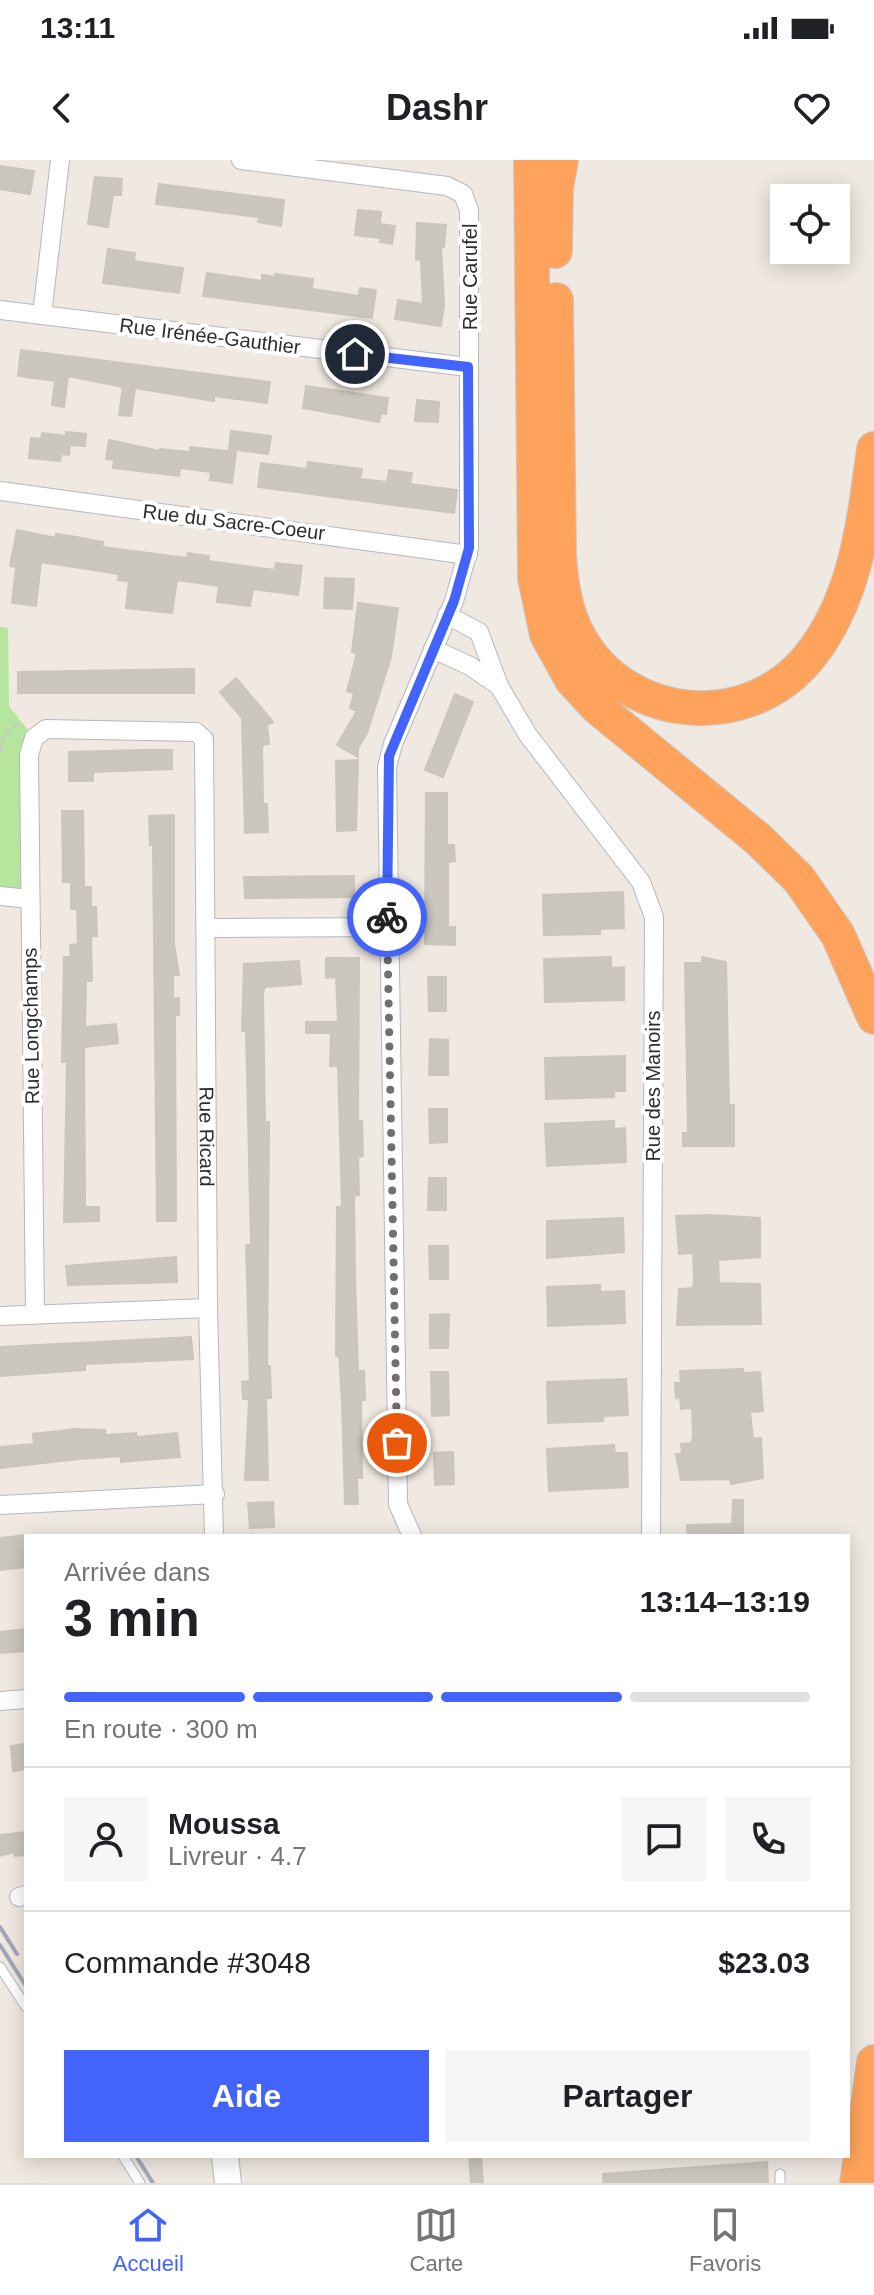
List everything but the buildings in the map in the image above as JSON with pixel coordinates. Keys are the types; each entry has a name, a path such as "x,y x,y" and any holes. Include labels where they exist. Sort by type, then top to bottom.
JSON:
{"highway":[{"path":"531,160 535,566 537,595 547,635 564,668 588,698 758,839 799,879 838,935 861,981 874,1017"},
{"path":"561,160 555,231 561,574 577,634 604,671 629,690 657,703 702,710 756,697 792,675 818,645 844,595 861,537 874,449"},
{"path":"857,2183 874,2062"}],"street":[{"path":"42,315 60,160"},
{"name":"Rue Carufel","path":"241,160 447,186 458,190 467,200 471,335 468,367 468,555 447,615 389,756 388,927 398,1504 411,1534"},
{"name":"Rue Irénée-Gauthier","path":"0,310 468,367"},
{"name":"Rue du Sacre-Coeur","path":"0,491 468,555"},
{"name":"Rue des Manoirs","path":"447,615 479,632 499,686 528,735 641,882 654,917 651,1534"},
{"name":"Rue des Manoirs","path":"433,649 470,666 499,686"},
{"name":"Rue Ricard","path":"34,738 46,729 196,732 204,739 208,1308 214,1534"},
{"name":"Rue Longchamps","path":"34,738 29,755 29,899 35,1314"},
{"path":"0,896 29,899"},
{"path":"206,928 388,927"},
{"path":"0,1316 208,1308"},
{"path":"0,1505 215,1494"},
{"path":"0,1701 24,1699"}],"lane":[{"path":"0,1967 24,2004"},
{"path":"124,2158 140,2183"}],"path":[{"path":"0,752 4,736 18,723 34,738"}],"green space":[{"path":"0,627 8,628 9,706 34,738 29,899 0,896"}],"railway":[{"path":"0,1927 17,1954"},
{"path":"0,1945 24,1983"},
{"path":"137,2158 153,2183"}],"way so far":[{"path":"387,917 397,1443"}],"route":[{"path":"355,354 468,367 469,548 454,601 389,756 387,917"}]}
